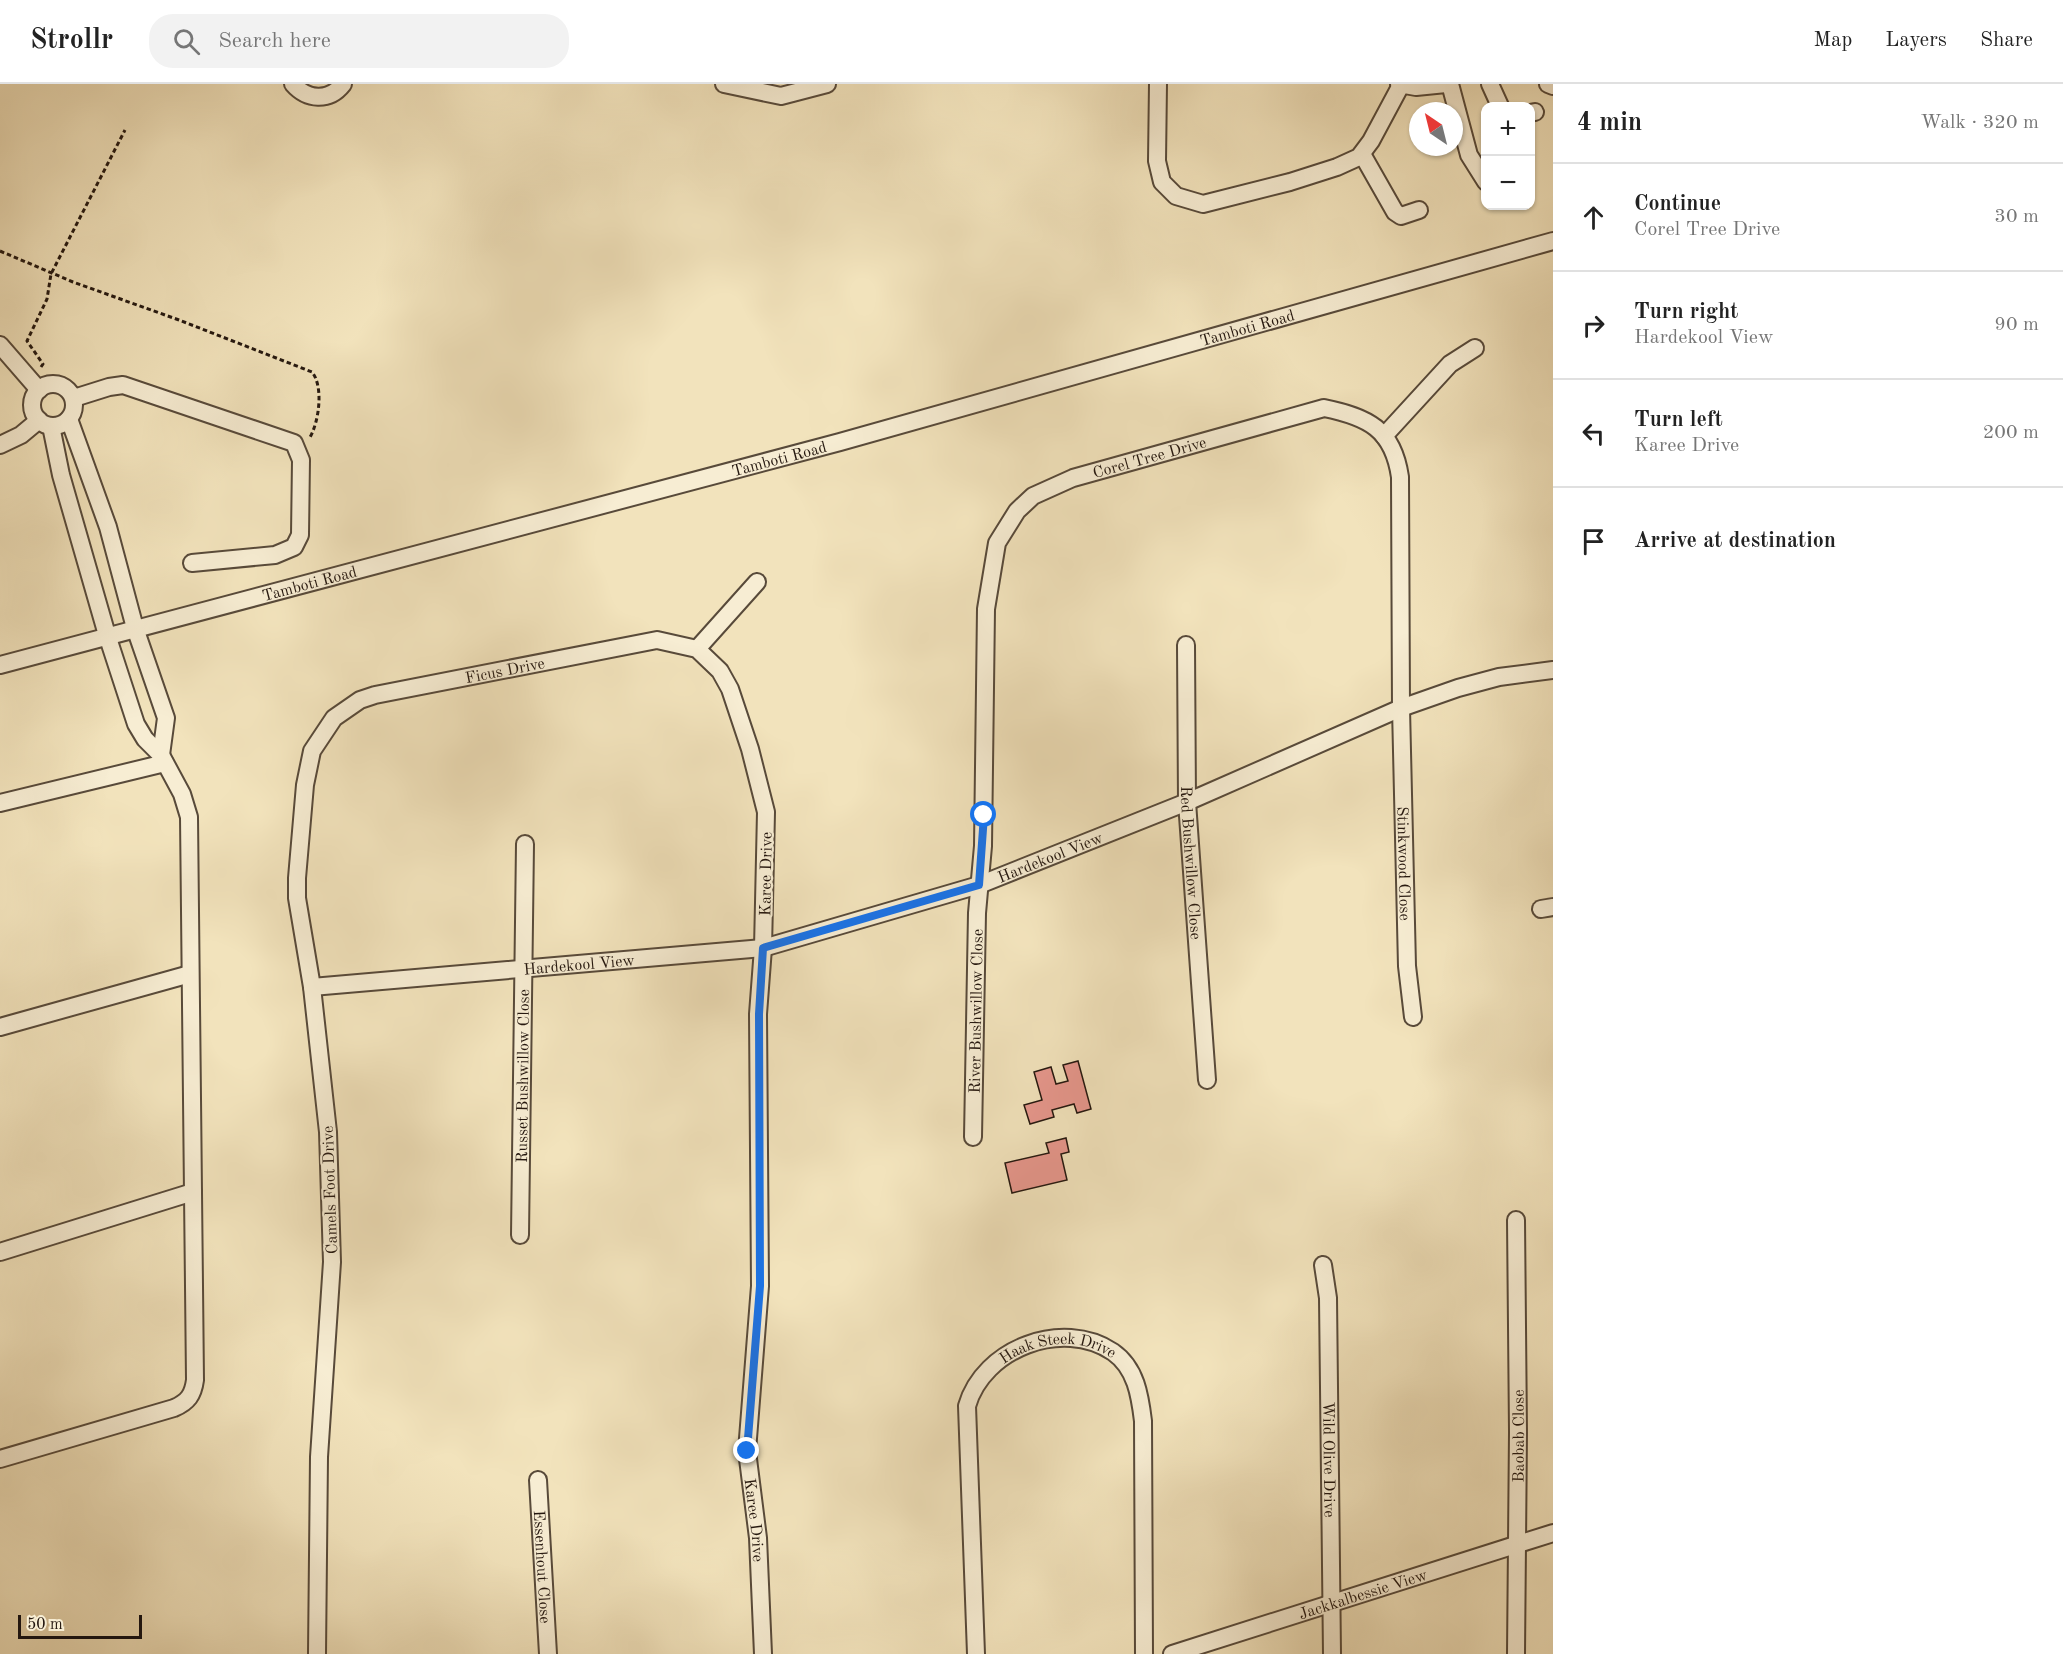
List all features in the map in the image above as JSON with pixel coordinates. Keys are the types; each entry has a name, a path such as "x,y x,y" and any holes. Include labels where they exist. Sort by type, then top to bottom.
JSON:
{"street":[{"path":"293,84 302,93 321,97 331,94 343,84"},
{"path":"724,84 781,96 827,84"},
{"path":"1158,84 1159,172 1167,189 1186,201 1203,204 1290,182 1348,163 1362,154 1400,85 1448,84 1469,155 1481,175"},
{"path":"1490,84 1498,102"},
{"path":"1548,84 1553,86"},
{"path":"1362,154 1395,212 1401,216 1419,210"},
{"name":"Tamboti Road","path":"0,665 829,445 1553,241"},
{"path":"0,345 35,385 58,384 65,387 74,398 75,405 64,423 45,423 0,446"},
{"path":"1384,436 1450,364 1475,348"},
{"path":"0,1459 174,1408 184,1403 193,1394 196,1366 189,817 182,794 163,759 145,739 136,724 107,635 45,423 34,415 32,402 35,385"},
{"path":"74,398 108,387 123,385 290,440 300,453 300,535 294,547 275,555 192,563"},
{"name":"Corel Tree Drive","path":"979,885 984,825 986,609 997,543 1017,511 1033,496 1073,478 1301,412 1324,408 1355,414 1373,424 1395,453 1400,477 1401,708"},
{"path":"69,418 108,527 135,628 166,718 163,759"},
{"path":"697,649 757,582"},
{"name":"Ficus Drive","path":"324,731 347,708 375,695 657,640 697,649"},
{"name":"Red Bushwillow Close","path":"1185,645 1187,801 1207,1080"},
{"name":"Karee Drive","path":"697,649 720,671 730,689 763,799 767,827 759,1014 760,1286 747,1451 758,1538 763,1654"},
{"name":"Hardekool View","path":"312,987 763,948 979,885 1187,801 1401,708 1458,688 1499,677 1553,670"},
{"name":"Stinkwood Close","path":"1401,708 1407,966 1413,1017"},
{"name":"Camels Foot Drive","path":"317,1654 319,1457 332,1262 328,1132 312,987 298,907 297,878 304,785 312,752 324,731"},
{"path":"0,803 163,759"},
{"name":"Russet Bushwillow Close","path":"520,1235 525,844"},
{"name":"River Bushwillow Close","path":"973,1137 979,885"},
{"path":"0,1027 190,974"},
{"path":"0,1252 193,1192"},
{"name":"Baobab Close","path":"1516,1220 1518,1432 1516,1654"},
{"name":"Wild Olive Drive","path":"1323,1265 1328,1298 1332,1654"},
{"name":"Haak Steek Drive","path":"976,1654 967,1406 973,1389 992,1364 1017,1349 1059,1338 1085,1341 1113,1353 1129,1371 1139,1388 1143,1421 1144,1654"},
{"name":"Essenhout Close","path":"538,1480 548,1654"},
{"name":"Jackkalbessie View","path":"1172,1654 1553,1533"}],"path":[{"path":"35,385 43,364 27,341 47,299 51,274 125,130"},
{"path":"0,251 51,274 312,372 317,378 317,411 313,433 300,453"}],"building":[{"path":"1078,1061 1091,1109 1077,1113 1074,1104 1052,1110 1054,1117 1030,1124 1024,1105 1042,1100 1034,1072 1051,1067 1056,1084 1068,1081 1063,1065"},
{"path":"1066,1138 1069,1152 1061,1154 1067,1180 1012,1193 1005,1163 1049,1153 1046,1143"}],"route":[{"path":"747,1451 760,1286 759,1014 763,948 979,885 984,815"}]}
